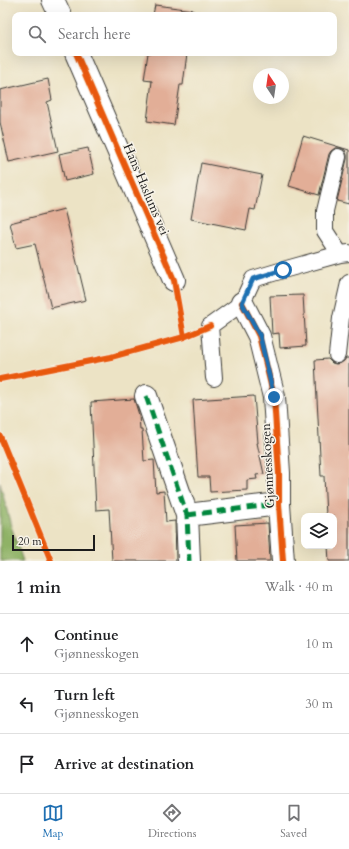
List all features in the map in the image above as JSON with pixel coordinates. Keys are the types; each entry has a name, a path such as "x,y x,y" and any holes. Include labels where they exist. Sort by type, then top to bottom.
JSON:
{"street":[{"path":"53,0 59,12"},
{"name":"Hans Haslums vei","path":"77,56 174,280"},
{"name":"Gjønnesskogen","path":"242,303 260,336 274,397 283,561"},
{"path":"146,396 187,514 189,561"},
{"name":"Gjønnesskogen","path":"187,514 279,504"}],"lane":[{"path":"214,378 210,326 242,303 253,279 344,253 325,231 325,211 338,157"},
{"path":"337,355 341,318 349,283"}],"green space":[{"path":"0,483 11,526 23,561 0,561"}],"building":[{"path":"155,5 193,10 193,12 154,12"},
{"path":"148,56 187,56 183,85 180,85 174,125 147,121 152,81 144,80"},
{"path":"48,79 52,100 47,102 58,151 9,162 0,122 0,90"},
{"path":"303,136 349,150 349,204 337,201 347,159 345,150 341,148 335,148 329,154 319,195 289,186"},
{"path":"88,148 94,174 65,181 59,154"},
{"path":"201,163 262,175 255,210 250,209 246,230 191,219"},
{"path":"64,209 86,300 51,308 35,244 16,248 10,223"},
{"path":"303,295 306,346 280,348 279,333 272,334 270,296"},
{"path":"346,358 349,358 349,561 329,561 328,549 337,549 337,513 326,513 324,476 321,476 315,360 328,359 332,363 336,364 344,361"},
{"path":"254,396 257,443 264,474 256,475 257,479 247,480 247,490 210,492 209,477 198,477 193,400"},
{"path":"134,399 139,415 140,430 142,430 144,461 154,460 156,492 164,491 166,522 175,521 176,561 112,561 109,509 96,510 91,402"},
{"path":"268,523 270,561 237,561 235,525"}],"marked path":[{"path":"146,396 187,515 189,561"},
{"path":"187,515 279,504"}],"cycle path":[{"path":"77,56 174,280 184,337"},
{"path":"242,303 259,336 274,397 283,561"},
{"path":"0,379 111,357 184,337 210,326"},
{"path":"0,436 51,561"}],"route":[{"path":"274,397 260,336 242,303 253,279 283,270"}]}
